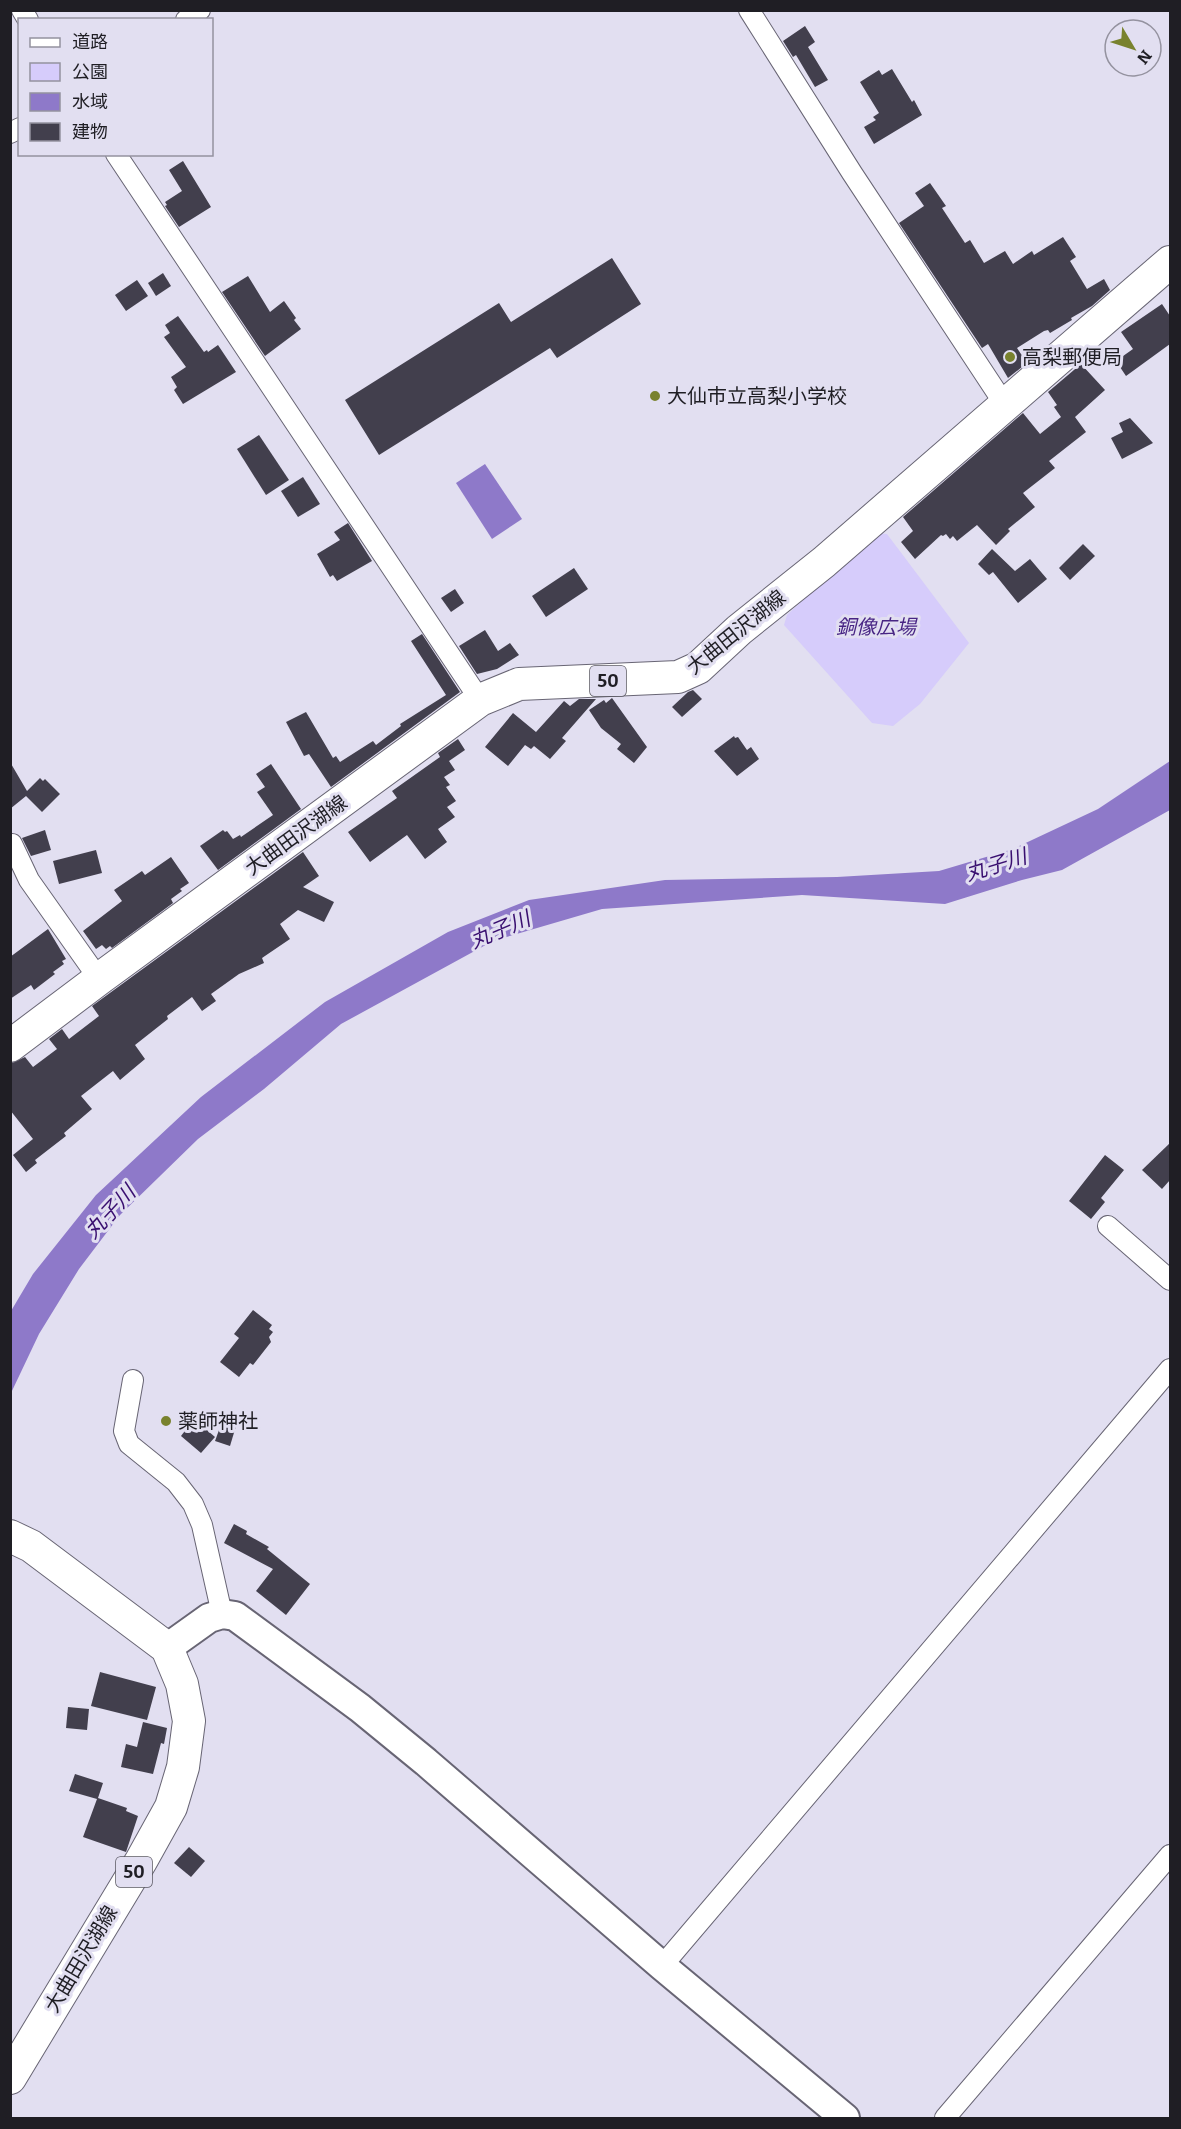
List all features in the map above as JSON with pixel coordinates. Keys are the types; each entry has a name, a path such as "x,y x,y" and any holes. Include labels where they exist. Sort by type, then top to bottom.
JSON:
{"main road":[{"name":"大曲田沢湖線","path":"10,1046 480,700 519,684 678,677 698,668 739,630 824,562 1170,262"},
{"path":"21,1541 167,1648"},
{"name":"大曲田沢湖線","path":"10,2078 171,1807 183,1767 189,1721 182,1684 167,1648"}],"street":[{"path":"749,10 858,183 1005,405"},
{"path":"117,156 480,700"},
{"path":"10,844 29,880 99,979"},
{"path":"1108,1227 1170,1280"},
{"path":"662,1966 1170,1369"},
{"path":"133,1380 124,1431 129,1444 176,1482 194,1504 202,1526 222,1614"},
{"path":"167,1648 209,1618 222,1614 235,1616 360,1708 426,1762 662,1966 845,2118"},
{"path":"945,2118 1170,1855"}],"green space":[{"name":"銅像広場","path":"875,533 887,534 969,643 920,704 893,726 872,723 784,625 787,615"}],"water":[{"path":"485,464 522,519 492,539 456,483"},
{"name":"丸子川","path":"1170,761 1170,810 1062,870 945,904 802,895 602,909 493,941 341,1024 264,1089 198,1139 120,1215 79,1269 39,1334 11,1393 11,1311 33,1274 96,1195 201,1097 325,1002 448,932 529,900 665,880 837,877 939,871 1013,849 1098,809"}],"building":[{"path":"805,26 815,42 808,47 828,80 815,87 796,55 793,57 783,41"},
{"path":"892,69 922,115 874,144 864,127 876,120 873,117 879,113 860,82 879,70 882,75"},
{"path":"183,161 211,207 179,227 165,206 167,205 165,202 182,191 169,170"},
{"path":"930,183 946,206 942,208 965,243 970,240 984,263 1005,251 1013,264 1032,251 1034,255 1063,237 1076,257 1070,261 1087,289 1104,279 1110,290 1092,306 1071,318 1072,320 1050,333 1048,330 1044,331 1017,348 1027,363 1008,378 988,344 982,348 899,223 924,206 915,193"},
{"path":"612,258 641,304 557,358 550,348 379,455 345,400 499,303 511,322"},
{"path":"163,273 171,286 156,296 148,283"},
{"path":"248,276 270,312 284,301 301,329 265,356 222,292"},
{"path":"137,280 148,296 126,311 115,295"},
{"path":"1162,304 1170,316 1170,344 1126,376 1116,361 1133,349 1121,332"},
{"path":"178,316 204,352 218,345 236,372 183,404 174,390 177,387 171,377 186,367 164,337 170,333 165,325"},
{"path":"1081,364 1105,390 1075,417 1086,432 1049,461 1055,468 1023,493 1035,507 1008,529 1010,531 996,545 977,525 957,541 953,536 950,539 946,534 941,535 915,559 901,542 913,531 903,517 1023,413 1040,434 1061,417 1054,407 1057,405 1048,392"},
{"path":"1130,418 1153,443 1122,459 1111,438 1123,432 1119,423"},
{"path":"259,435 289,480 266,495 237,449"},
{"path":"303,477 320,504 298,517 281,491"},
{"path":"348,523 372,561 337,581 333,575 330,577 317,554 340,540 334,532"},
{"path":"1083,544 1095,556 1070,580 1059,568"},
{"path":"992,549 1015,571 1030,559 1047,579 1018,603 993,572 989,575 978,564"},
{"path":"574,568 588,589 546,617 532,596"},
{"path":"455,589 464,603 451,612 441,598"},
{"path":"485,630 498,651 510,643 519,655 497,669 477,674 459,646"},
{"path":"422,634 460,692 331,787 309,754 304,756 286,722 306,712 333,758 336,756 340,762 373,741 376,745 401,726 400,724 446,695 411,641"},
{"path":"693,690 702,699 682,717 672,707"},
{"path":"612,698 647,747 634,763 617,749 621,744 601,728 589,710 604,700 606,703"},
{"path":"579,699 596,699 562,738 566,741 550,759 534,746 531,749 525,745 508,766 485,747 513,713 536,732 564,701 570,706"},
{"path":"734,736 738,737 747,750 751,747 759,759 737,776 714,751"},
{"path":"458,739 465,750 449,761 455,770 444,777 450,785 446,787 456,801 447,807 455,817 438,829 447,842 425,859 407,835 370,862 348,832 397,798 392,791 440,757 438,753"},
{"path":"10,762 27,791 40,778 43,781 45,779 60,794 42,812 26,796 10,809"},
{"path":"271,764 301,809 218,870 200,846 223,830 227,831 233,839 240,835 241,837 273,815 257,792 265,787 256,774"},
{"path":"45,830 51,850 31,856 22,838"},
{"path":"96,850 102,873 59,884 53,861"},
{"path":"303,852 319,876 303,887 334,902 324,922 298,910 280,924 290,939 262,958 264,963 239,974 211,994 216,1001 202,1011 192,997 167,1016 168,1019 135,1045 145,1059 120,1080 113,1071 81,1096 92,1109 64,1133 66,1136 35,1160 37,1163 26,1172 13,1155 33,1139 10,1110 10,1064 25,1057 33,1067 57,1049 49,1039 62,1029 69,1039 99,1016 92,1006"},
{"path":"171,857 189,883 171,899 173,903 112,948 110,946 106,949 102,945 96,949 83,931 122,901 114,890 142,871 145,875"},
{"path":"48,929 66,959 62,961 64,964 34,990 31,985 10,999 10,957"},
{"path":"1170,1143 1170,1180 1162,1189 1142,1170"},
{"path":"1105,1155 1124,1170 1101,1198 1105,1202 1091,1219 1069,1201"},
{"path":"253,1310 272,1325 269,1329 273,1332 269,1337 271,1342 253,1365 250,1363 239,1377 220,1362 239,1338 234,1334"},
{"path":"194,1419 215,1437 201,1453 181,1436"},
{"path":"222,1422 236,1426 230,1446 215,1441"},
{"path":"234,1524 269,1547 267,1549 310,1584 286,1615 256,1591 273,1569 224,1543"},
{"path":"100,1672 156,1687 147,1720 91,1706"},
{"path":"68,1707 89,1709 87,1730 66,1728"},
{"path":"143,1722 167,1728 153,1774 121,1767 126,1744 137,1747"},
{"path":"75,1774 103,1783 98,1798 127,1808 126,1811 138,1816 126,1852 83,1837 97,1799 69,1791"},
{"path":"189,1847 205,1861 191,1877 174,1863"}],"place":[{"name":"高梨郵便局","path":"1010,357"},
{"name":"大仙市立高梨小学校","path":"655,396"},
{"name":"薬師神社","path":"166,1421"}]}
